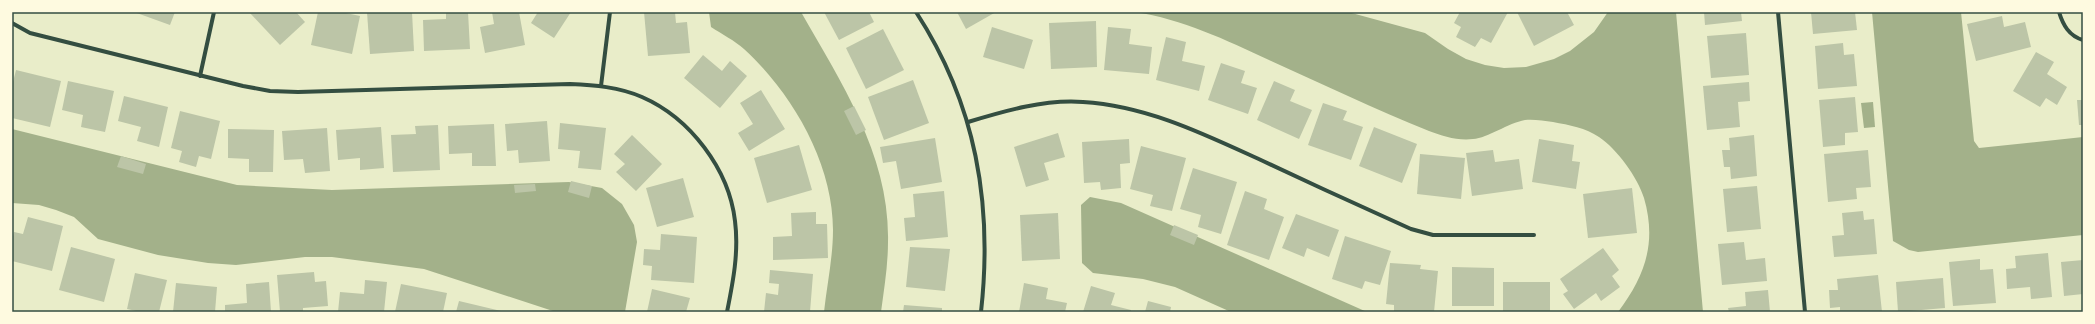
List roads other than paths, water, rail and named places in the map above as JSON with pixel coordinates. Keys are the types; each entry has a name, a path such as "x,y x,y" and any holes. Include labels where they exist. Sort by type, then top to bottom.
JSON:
{"street":[{"path":"200,76 214,12"},
{"path":"601,86 610,12"},
{"path":"916,12 943,57 957,89 968,122 979,167 985,226 985,268 981,312"},
{"path":"1778,12 1806,312"},
{"path":"2059,12 2063,24 2071,34 2083,40"},
{"path":"12,23 30,33 200,76 270,91 298,92 570,84 601,86 642,97 658,105 672,115 701,143 713,160 730,197 735,221 737,247 727,312"},
{"path":"968,122 993,114 1062,102 1084,102 1120,107 1161,117 1199,132 1411,230 1433,235 1534,235"}]}
